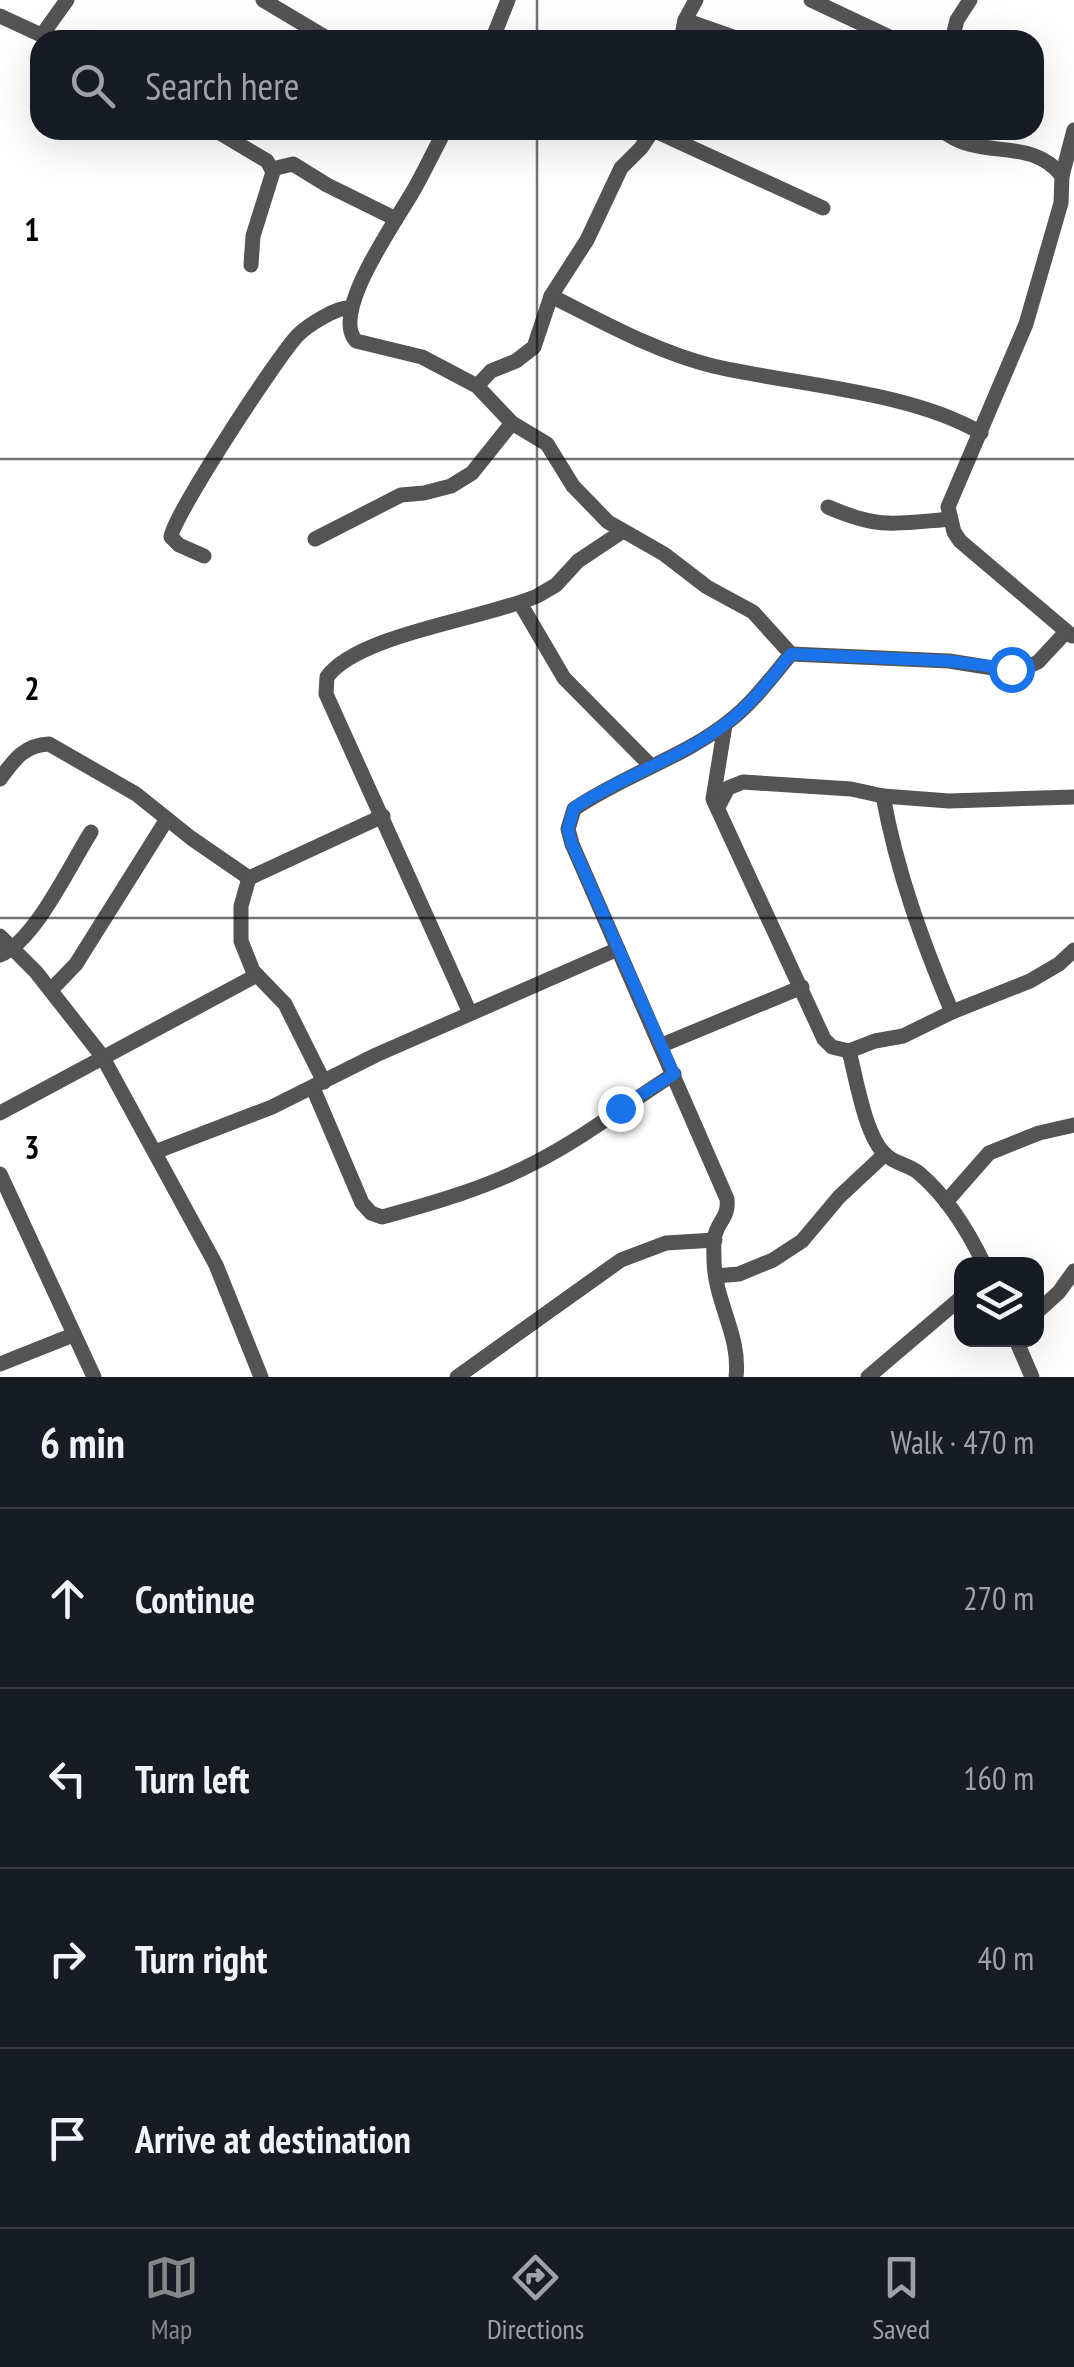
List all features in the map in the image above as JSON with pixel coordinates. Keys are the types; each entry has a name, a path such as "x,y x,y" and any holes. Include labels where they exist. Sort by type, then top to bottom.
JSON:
{"street":[{"path":"51,30 67,0"},
{"path":"263,0 313,30"},
{"path":"496,30 508,0"},
{"path":"684,30 696,0"},
{"path":"811,0 875,30"},
{"path":"954,30 970,0"},
{"path":"0,16 31,30"},
{"path":"686,20 714,30"},
{"path":"439,140 377,249 351,308 348,326 356,341 422,357 476,386 512,423 547,444 587,504 707,587 752,612 791,654 1025,668 1070,635 960,540 948,507 1026,324 1068,206 1062,176 1074,130"},
{"path":"232,140 267,161 272,169 272,184 253,236 251,265"},
{"path":"476,386 491,371 516,362 534,347 550,296 566,275 621,168 647,140"},
{"path":"675,140 823,208"},
{"path":"955,140 976,148 1018,148 1036,154 1062,176"},
{"path":"272,169 294,164 327,186 396,219"},
{"path":"566,275 574,308"},
{"path":"550,296 640,340 710,365 906,404 955,418 982,433"},
{"path":"204,556 179,545 171,536 179,515 275,364 296,338 335,310 351,308"},
{"path":"315,539 401,494 424,493 462,480 490,453 512,423"},
{"path":"828,507 863,522 888,525 950,519"},
{"path":"470,1013 326,694 326,677 342,663 377,644 520,604 556,585 578,561 623,531"},
{"path":"520,604 564,678 650,765"},
{"path":"736,1377 736,1341 716,1276 714,1240 726,1219 727,1199 572,844 569,819 574,808 590,797 725,725 748,705 791,654"},
{"path":"725,725 713,799 824,1039 832,1047 849,1051 902,1036 1030,981 1060,964 1074,950"},
{"path":"0,779 33,744 49,744 136,794 249,878"},
{"path":"718,807 728,788 743,782 852,789 883,796 949,801 1074,797"},
{"path":"883,796 895,862 952,1012"},
{"path":"383,816 249,878 241,906 239,936 257,975 284,1004 362,1203 371,1213 382,1217 469,1190 535,1163 674,1074"},
{"path":"51,990 76,964 167,819"},
{"path":"7,952 32,929 91,832"},
{"path":"0,936 7,952 51,990 102,1056 216,1265 261,1377"},
{"path":"155,1152 272,1107 470,1013 618,949"},
{"path":"0,1113 257,975"},
{"path":"662,1045 802,988"},
{"path":"849,1051 864,1109 884,1154 918,1172 946,1202 980,1257"},
{"path":"946,1202 989,1153 1074,1124"},
{"path":"716,1276 739,1274 802,1242 839,1197 884,1154"},
{"path":"0,1174 94,1377"},
{"path":"458,1377 621,1260 666,1244 714,1240"},
{"path":"1044,1305 1074,1271"},
{"path":"868,1377 954,1304"},
{"path":"0,1364 73,1335"},
{"path":"1019,1347 1032,1377"}],"route":[{"path":"620,1108 674,1074 572,844 568,829 574,808 725,725 748,705 791,654 949,661 1011,669"}]}
